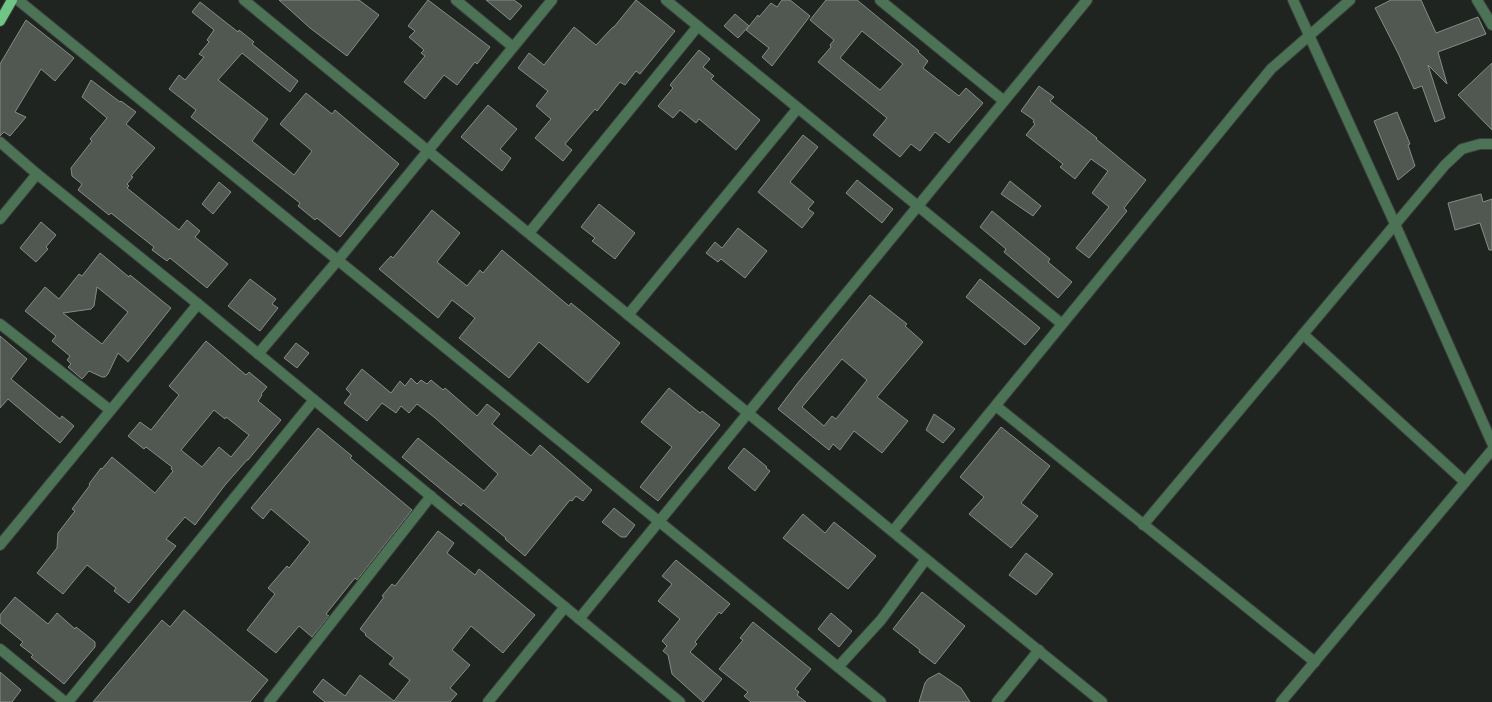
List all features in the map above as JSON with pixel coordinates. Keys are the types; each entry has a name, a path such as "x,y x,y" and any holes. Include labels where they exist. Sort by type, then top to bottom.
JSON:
{"main road":[{"path":"0,21 12,0"}],"street":[{"path":"18,0 881,702"},
{"path":"244,0 1102,702"},
{"path":"456,0 513,47"},
{"path":"258,354 338,260 552,0"},
{"path":"666,0 1062,324"},
{"path":"880,0 1004,101"},
{"path":"579,619 1087,0"},
{"path":"1293,0 1395,224 1492,443"},
{"path":"893,531 1271,69 1350,0"},
{"path":"1477,0 1492,25"},
{"path":"529,233 698,26"},
{"path":"628,314 798,108"},
{"path":"0,142 680,702"},
{"path":"1143,524 1445,165 1462,149 1480,144 1492,144"},
{"path":"0,219 37,174"},
{"path":"0,545 198,304"},
{"path":"0,324 110,410"},
{"path":"1303,334 1465,482"},
{"path":"68,702 314,400"},
{"path":"996,406 1314,662"},
{"path":"1281,702 1492,450"},
{"path":"269,702 431,496"},
{"path":"838,667 881,620 926,559"},
{"path":"488,702 565,607"},
{"path":"0,649 65,702"},
{"path":"997,702 1039,650"}],"building":[{"path":"279,0 359,0 379,15 347,56 310,28"},
{"path":"428,0 490,47 477,64 475,62 457,85 444,75 425,99 404,82 425,56 421,53 424,50 409,37 415,31 408,26"},
{"path":"486,0 514,0 522,6 510,20"},
{"path":"636,0 675,31 640,74 636,71 625,85 620,82 597,111 595,109 565,144 572,150 563,161 535,138 551,119 536,106 548,91 518,68 529,53 544,65 574,27 596,45 614,27"},
{"path":"782,0 790,0 810,16 772,66 762,57 769,48 746,30 758,15 759,17 771,3 777,7"},
{"path":"826,0 857,0 919,51 918,52 928,61 923,68 959,96 966,88 983,103 949,143 935,132 920,151 911,144 900,157 873,135 887,118 818,62 831,47 830,45 834,40 810,20","holes":["862,31 903,64 880,90 840,58"]},
{"path":"1391,0 1421,0 1436,33 1478,17 1486,34 1438,52 1447,84 1428,65 1445,118 1435,122 1422,86 1414,89 1398,53 1375,8"},
{"path":"200,2 238,32 239,30 254,42 252,44 298,81 290,92 242,53 218,80 268,119 252,141 294,175 312,151 280,124 306,93 332,114 335,110 399,164 340,237 317,218 315,220 298,206 300,203 191,117 196,110 169,89 179,75 185,80 204,57 199,54 209,42 207,40 214,30 192,12"},
{"path":"735,14 749,26 738,38 724,26"},
{"path":"26,20 74,58 55,81 41,69 15,112 26,117 10,136 4,132 0,136 0,64"},
{"path":"699,50 710,59 703,67 714,76 711,79 760,120 736,150 699,119 696,123 680,110 673,118 658,106 673,88 670,85"},
{"path":"1492,63 1492,130 1458,95"},
{"path":"91,80 136,112 126,124 155,148 131,176 133,177 127,184 129,186 127,188 179,230 187,220 200,231 195,237 228,264 207,288 170,258 167,261 152,250 154,247 111,213 109,215 78,190 82,184 72,176 71,168 92,141 90,139 107,118 82,97"},
{"path":"1039,86 1054,97 1050,101 1097,138 1096,139 1146,180 1124,208 1127,211 1089,258 1076,248 1109,207 1092,193 1108,171 1091,159 1075,179 1060,167 1063,164 1026,135 1035,124 1033,122 1034,120 1021,111"},
{"path":"488,105 517,129 500,149 511,158 502,171 461,137"},
{"path":"1397,112 1410,144 1408,145 1415,166 1398,180 1374,121"},
{"path":"803,135 818,147 790,182 814,202 808,209 814,213 802,228 758,192"},
{"path":"857,180 893,209 882,223 846,193"},
{"path":"1010,181 1041,206 1033,216 1001,194"},
{"path":"219,182 231,192 213,214 202,204"},
{"path":"1481,194 1483,202 1492,199 1492,250 1489,250 1480,223 1455,230 1448,203"},
{"path":"599,204 635,233 615,259 592,241 595,238 581,227"},
{"path":"432,210 460,233 437,262 467,286 480,270 483,273 502,250 569,306 571,303 620,343 588,383 539,342 509,378 459,338 475,318 452,300 438,318 379,269 391,256 393,258"},
{"path":"992,211 1050,259 1048,262 1072,282 1058,298 1004,252 1006,249 980,227"},
{"path":"41,222 56,235 46,247 48,249 36,262 20,248"},
{"path":"738,228 767,251 745,278 721,259 718,262 706,253 715,242 722,248"},
{"path":"100,253 129,277 130,275 171,308 128,362 118,353 108,374 105,377 89,371 82,379 68,367 71,364 67,360 70,356 52,341 56,336 25,311 45,287 59,299 79,274 82,276","holes":["97,287 128,312 102,344 63,313 91,309 94,306"]},
{"path":"250,279 276,299 272,304 278,308 260,331 228,306"},
{"path":"980,279 1040,328 1025,345 966,297"},
{"path":"870,295 907,324 905,326 923,342 877,397 908,421 882,453 854,431 840,450 833,444 829,450 778,409","holes":["842,359 867,380 836,419 832,416 824,426 802,407"]},
{"path":"0,336 27,359 11,379 60,419 62,416 74,426 60,443 8,399 0,408"},
{"path":"206,341 246,375 249,372 267,387 261,394 262,395 258,401 281,420 225,485 195,525 185,517 166,539 176,546 129,603 114,591 116,588 87,565 63,594 37,573 57,548 58,533 75,511 72,509 101,468 102,469 112,457 155,493 173,471 171,469 172,467 146,447 144,449 128,436 140,422 151,430 179,395 169,386","holes":["214,410 225,419 226,417 249,435 231,457 219,447 202,467 181,450"]},
{"path":"296,343 309,353 297,368 284,358"},
{"path":"362,369 391,393 400,381 405,386 411,378 417,384 421,380 427,384 431,380 443,390 445,388 477,416 487,404 500,414 492,424 531,456 540,445 592,490 583,501 576,496 572,501 570,500 525,556 505,539 506,538 463,503 461,506 402,457 418,438 484,491 498,474 434,417 417,404 409,413 401,406 396,413 382,403 367,421 344,403 351,394 346,389"},
{"path":"669,388 700,413 702,411 720,425 658,501 640,487 672,447 641,422"},
{"path":"934,414 955,429 943,443 926,430"},
{"path":"1001,427 1050,466 1021,503 1038,516 1011,548 969,514 984,497 960,477"},
{"path":"318,428 352,456 350,458 412,510 357,580 355,578 326,614 329,616 312,637 299,626 276,653 247,630 275,594 268,588 287,566 289,568 310,542 271,509 263,519 251,508"},
{"path":"744,448 770,471 755,491 728,468"},
{"path":"614,508 635,525 626,537 621,537 602,522"},
{"path":"803,514 825,533 834,522 876,556 848,589 783,538"},
{"path":"438,531 454,543 447,553 475,575 479,569 535,615 503,653 471,626 452,650 470,665 450,688 457,694 450,702 325,702 313,692 323,679 345,696 360,675 394,701 410,680 389,664 394,658 365,635 366,634 360,629 384,597 382,596 392,584 395,586"},
{"path":"1026,553 1053,574 1036,595 1009,575"},
{"path":"676,560 730,604 721,614 719,612 695,642 697,644 690,652 722,679 703,702 672,674 668,655 663,651 667,646 662,641 680,619 658,601 672,584 662,576"},
{"path":"922,592 965,626 935,664 893,629"},
{"path":"15,597 48,624 57,613 75,629 76,627 95,642 95,647 64,684 31,657 33,655 20,645 23,642 0,623 0,615"},
{"path":"184,610 268,680 250,702 93,702 162,620 170,627"},
{"path":"831,613 852,631 839,647 818,629"},
{"path":"753,622 811,669 795,689 799,692 797,695 806,702 751,702 744,696 748,692 719,669 743,640 740,638"},
{"path":"0,672 21,690 12,702 0,702"},
{"path":"939,673 961,688 970,702 919,702 925,683 928,679"}]}
